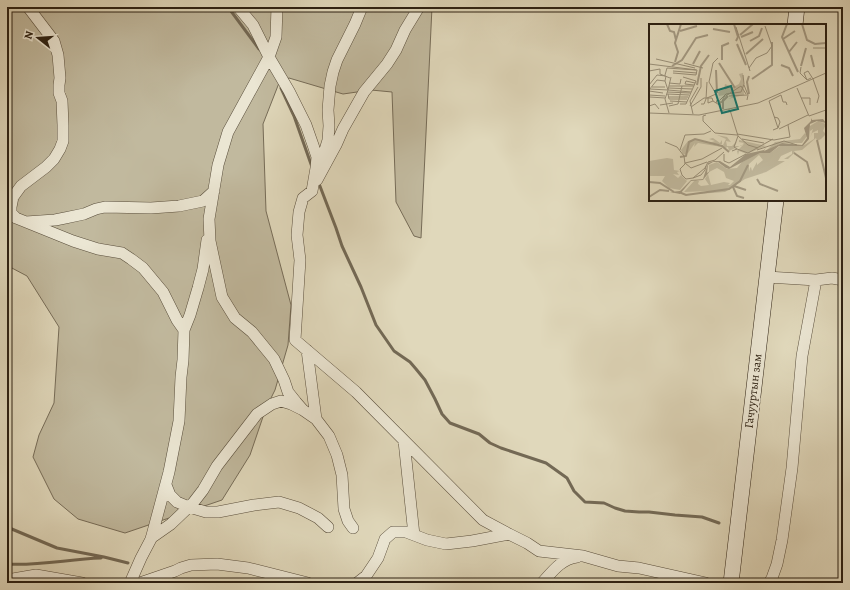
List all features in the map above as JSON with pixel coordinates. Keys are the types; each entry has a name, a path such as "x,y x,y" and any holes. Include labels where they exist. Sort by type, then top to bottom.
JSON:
{"main road":[{"path":"795,24 797,7"},
{"name":"Гачууртын зам","path":"731,583 776,201"}],"street":[{"path":"28,7 54,41 58,55 60,78 59,93 62,101 64,125 63,142 54,159 46,167 20,186 13,197 11,213 16,218 73,241 98,249 122,254 131,259 143,268 163,292 184,330"},
{"path":"238,7 253,26 306,125 317,157 314,187"},
{"path":"130,583 151,538 169,472 179,421 184,360 184,330 203,270 209,219 218,165 228,132 269,57 276,37 277,7"},
{"path":"314,187 328,140 328,110 333,72 337,60 362,7"},
{"path":"419,7 387,64 364,92 314,187 303,198 299,212 297,235 300,260 295,340 356,392 483,520 539,551 583,556 618,566 639,568 706,583"},
{"path":"26,222 55,220 84,214 105,207 151,208 179,206 203,201 214,191"},
{"path":"209,219 210,241 222,297 235,318 252,332 274,359 288,392 303,410"},
{"path":"767,277 816,280 832,278 843,280"},
{"path":"769,583 772,578 782,540 792,468 802,356 816,280"},
{"path":"307,350 316,419"},
{"path":"151,538 171,524 189,507 203,490 217,466 256,414 272,404 281,402 291,404 316,419 329,436 337,455 342,475 344,509 348,521 353,528"},
{"path":"404,440 414,535"},
{"path":"166,485 170,495 177,502 206,512 218,512 279,502 299,508 318,518 328,527"},
{"path":"357,583 366,576 378,558 385,539 393,532 406,532 426,540 446,544 509,534"},
{"path":"542,583 560,564 570,558 583,556"},
{"path":"140,583 191,565 217,564 256,569 308,583"},
{"path":"7,580 36,575 82,583"}],"shaded area":[{"path":"7,7 432,7 421,238 414,236 396,202 392,92 371,90 343,94 289,78 279,83 263,124 266,211 291,305 288,345 275,390 266,408 250,455 222,500 125,533 78,519 54,499 33,457 39,435 54,403 59,327 27,276 10,267 7,268"}],"waterway":[{"path":"228,7 259,49"},
{"path":"281,88 294,116 312,167"},
{"path":"318,181 342,246 361,287 376,325 394,351 410,362 425,380 442,414 450,423 479,434 490,443 501,448 546,463 567,478 574,491 585,502 604,503 625,511 702,517 719,523"},
{"path":"7,527 57,548 128,563"},
{"path":"7,564 31,564 101,558"}]}
